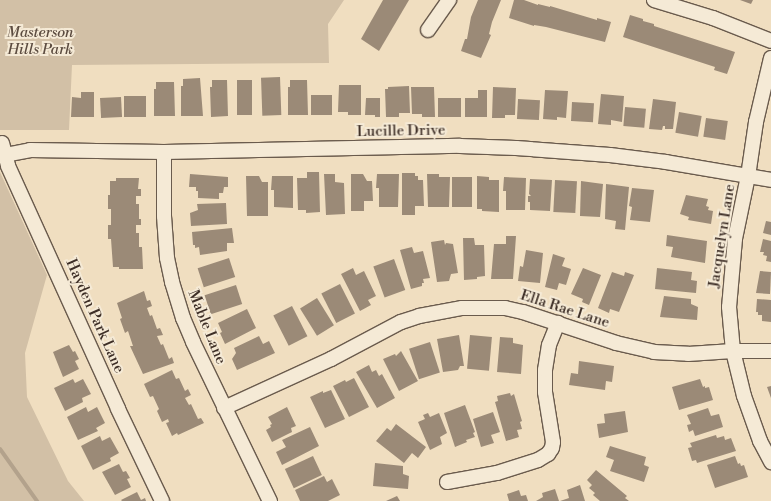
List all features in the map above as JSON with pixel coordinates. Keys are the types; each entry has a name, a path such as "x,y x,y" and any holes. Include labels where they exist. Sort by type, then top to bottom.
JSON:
{"street":[{"path":"428,30 450,0"},
{"path":"654,0 713,18 771,41"},
{"name":"Jacquelyn Lane","path":"771,58 756,122 748,176 740,212 731,270 729,306 733,351 751,418 771,462"},
{"name":"Lucille Drive","path":"2,149 164,152 460,146 516,148 610,155 771,180"},
{"name":"Hayden Park Lane","path":"2,149 8,166 114,402 162,501"},
{"name":"Mable Lane","path":"164,152 164,216 167,258 172,282 183,318 224,408 270,501"},
{"name":"Ella Rae Lane","path":"224,408 331,359 383,331 418,316 462,308 505,308 523,312 616,343 654,352 688,354 733,351 771,351"},
{"path":"447,482 497,473 538,460 548,454 552,448 552,433 545,392 545,370 549,344 558,323"}],"green space":[{"name":"Masterson Hills Park","path":"0,0 344,0 328,24 329,63 72,65 69,130 0,130"},
{"path":"0,172 47,275 25,353 27,397 68,481 84,501 0,501"}],"building":[{"path":"383,0 409,0 379,51 361,39"},
{"path":"478,0 501,0 492,22 489,34 491,35 481,58 461,51 465,39 467,39 471,17"},
{"path":"514,0 524,0 597,20 597,18 611,22 605,42 546,27 534,26 509,18"},
{"path":"740,0 753,0 751,4"},
{"path":"630,15 654,24 654,26 735,52 727,74 714,70 715,67 623,37"},
{"path":"280,77 281,115 262,116 261,78"},
{"path":"200,78 203,116 181,116 181,86 183,86 183,79"},
{"path":"212,80 227,80 228,116 211,117 210,87 212,87"},
{"path":"237,80 252,80 252,115 237,115"},
{"path":"290,80 307,80 308,115 288,115 288,87 290,87"},
{"path":"156,82 174,82 175,116 154,116 154,89 156,89"},
{"path":"339,85 361,85 361,115 348,115 348,112 338,112"},
{"path":"409,86 410,113 399,113 399,117 386,117 385,89 388,89 388,87"},
{"path":"411,87 434,87 435,117 422,117 422,114 412,114"},
{"path":"493,87 516,88 515,115 505,115 505,118 492,118"},
{"path":"478,90 487,90 487,117 465,117 465,98 478,98"},
{"path":"545,90 568,91 566,118 557,117 557,120 543,119"},
{"path":"81,92 94,92 94,117 71,117 72,97 81,98"},
{"path":"601,94 624,96 622,122 611,120 611,125 598,124"},
{"path":"311,95 332,95 332,115 311,115"},
{"path":"124,96 146,96 146,117 124,117"},
{"path":"121,97 122,117 101,118 100,98"},
{"path":"366,98 380,98 380,117 375,117 375,115 365,115"},
{"path":"438,98 461,98 461,117 438,117"},
{"path":"518,99 540,100 539,120 517,119"},
{"path":"653,99 676,102 673,129 665,129 665,126 663,126 662,130 649,129"},
{"path":"572,102 594,103 593,122 571,121"},
{"path":"625,107 646,109 644,128 623,126"},
{"path":"679,112 702,116 698,137 675,133"},
{"path":"706,118 728,121 725,140 703,137"},
{"path":"307,172 319,172 320,212 306,213 306,210 298,210 297,178 307,178"},
{"path":"402,173 415,173 415,176 418,176 418,180 423,180 424,206 415,206 415,215 402,215"},
{"path":"190,174 228,177 228,187 224,187 223,193 219,193 219,199 198,198 198,191 196,191 196,187 189,187"},
{"path":"324,174 335,174 335,182 344,183 345,214 326,215"},
{"path":"351,174 363,174 367,181 372,181 373,201 364,201 364,211 351,211"},
{"path":"377,174 399,174 398,207 379,207 379,188 376,188"},
{"path":"427,174 439,174 439,177 450,177 449,207 428,207"},
{"path":"246,176 259,176 262,182 268,182 268,216 247,216"},
{"path":"272,176 293,176 293,208 274,207 274,190 271,190"},
{"path":"477,176 489,177 489,180 499,180 499,212 482,211 482,209 477,209"},
{"path":"452,177 472,177 472,207 452,207"},
{"path":"504,177 526,178 525,210 506,210 506,191 503,191"},
{"path":"116,178 139,178 138,189 141,189 141,196 136,196 136,204 139,204 139,219 141,219 141,225 136,225 136,233 139,233 139,247 142,247 143,269 119,269 119,267 113,267 111,239 108,239 108,225 111,225 111,209 108,209 108,195 110,195 110,181 116,181"},
{"path":"530,179 552,180 550,211 530,210 528,196 531,196 529,194"},
{"path":"555,180 577,181 575,213 553,212"},
{"path":"581,181 603,184 600,217 580,216"},
{"path":"606,184 629,187 625,230 615,229 616,221 605,219"},
{"path":"632,188 654,190 650,222 630,220 632,207 629,206"},
{"path":"686,195 708,199 706,206 709,207 708,210 713,211 711,224 688,220 689,217 680,214"},
{"path":"226,203 227,224 191,226 190,213 198,210 197,204"},
{"path":"766,221 771,222 771,235 763,233"},
{"path":"232,228 234,243 227,243 227,251 200,255 199,247 195,248 195,245 193,245 192,232"},
{"path":"667,235 707,241 705,263 671,257 673,247 666,246"},
{"path":"506,236 516,236 513,279 491,279 494,244 506,244"},
{"path":"463,238 474,238 475,245 484,245 485,276 477,277 477,279 464,280"},
{"path":"763,239 771,241 771,262 766,261 767,256 763,255 764,252 760,252"},
{"path":"444,240 445,245 446,243 453,244 458,273 451,274 449,281 437,282 431,242"},
{"path":"412,247 414,253 423,251 430,278 423,279 424,283 422,283 422,286 411,289 400,250"},
{"path":"526,250 543,253 540,283 518,281 520,266 523,267"},
{"path":"553,254 565,258 562,266 571,269 566,285 559,283 557,290 545,287"},
{"path":"229,258 235,277 204,287 198,268"},
{"path":"394,259 405,290 385,298 373,267"},
{"path":"353,268 356,275 364,271 376,296 368,300 371,305 360,311 341,274"},
{"path":"583,268 601,275 589,305 582,302 583,299 571,294"},
{"path":"657,268 692,272 691,280 697,281 696,293 655,289"},
{"path":"760,271 771,272 770,294 756,293"},
{"path":"612,272 624,276 625,272 634,275 619,312 610,309 609,313 598,308"},
{"path":"340,284 355,313 336,323 321,294"},
{"path":"236,285 242,304 211,314 205,295"},
{"path":"144,291 147,301 150,300 152,306 147,308 150,316 152,315 157,329 160,328 163,335 157,336 161,345 163,344 169,359 172,357 174,363 143,374 130,346 133,346 128,331 125,333 120,319 122,318 117,303"},
{"path":"664,296 691,299 691,304 698,307 697,320 660,317"},
{"path":"317,298 334,325 317,336 300,309"},
{"path":"757,299 771,300 771,322 762,321 762,315 758,315 758,312 756,312"},
{"path":"292,306 307,336 289,346 273,316"},
{"path":"247,309 256,328 225,344 220,333 222,332 218,323"},
{"path":"459,335 464,366 460,366 458,370 443,372 437,339"},
{"path":"470,335 492,337 489,371 467,369"},
{"path":"259,336 263,344 269,341 275,353 237,370 232,359 236,353 234,348"},
{"path":"500,337 513,338 513,343 523,345 521,374 497,372"},
{"path":"430,342 440,372 419,379 409,349"},
{"path":"69,345 73,352 75,351 79,359 75,361 79,369 63,377 53,352"},
{"path":"401,351 418,381 399,391 383,359 395,354 396,356"},
{"path":"579,361 614,366 612,382 606,381 605,390 569,385 571,373 578,374"},
{"path":"369,365 372,372 376,370 379,376 382,374 395,398 377,408 356,372"},
{"path":"172,370 176,379 179,378 185,391 188,389 191,395 185,398 189,405 191,404 198,419 201,418 204,423 178,435 177,433 172,436 166,423 169,422 168,419 162,422 157,411 159,409 153,396 150,397 144,384"},
{"path":"354,378 369,407 349,417 333,386 345,380 346,382"},
{"path":"73,379 75,383 83,379 91,394 82,398 83,402 65,411 54,388"},
{"path":"700,379 703,387 709,387 713,400 679,410 672,387"},
{"path":"771,386 771,398 767,387"},
{"path":"331,390 345,419 325,428 310,397 323,391 323,393"},
{"path":"510,393 511,396 514,394 522,421 520,422 522,429 517,430 519,437 506,441 495,402 498,401 497,396"},
{"path":"465,405 475,432 473,433 475,437 466,440 467,442 455,447 444,413"},
{"path":"86,407 88,412 97,407 105,423 96,428 98,431 78,440 67,417"},
{"path":"287,407 296,426 291,428 292,432 272,442 266,430 271,427 270,425 272,424 268,417"},
{"path":"708,408 711,416 719,414 723,427 695,436 693,430 689,432 687,425 691,424 687,415"},
{"path":"625,411 628,432 599,438 597,424 605,423 604,414"},
{"path":"493,412 500,432 491,435 494,443 481,447 473,419"},
{"path":"428,413 430,417 439,413 447,433 440,437 442,444 430,450 418,422 425,419 423,415"},
{"path":"396,424 426,447 418,458 412,453 404,463 376,441 387,428 391,431"},
{"path":"310,427 319,446 282,465 276,452 286,447 282,440"},
{"path":"716,435 717,438 724,436 725,440 731,438 736,451 697,463 696,460 692,461 688,448 692,447 690,443"},
{"path":"100,436 102,441 110,437 119,453 110,458 111,461 93,470 81,446"},
{"path":"610,446 646,457 644,465 649,467 644,482 610,471 614,460 606,457"},
{"path":"313,456 322,475 294,488 285,469"},
{"path":"735,456 738,464 740,463 741,466 744,465 748,477 715,488 707,465"},
{"path":"375,463 403,466 403,474 409,476 408,489 373,486"},
{"path":"119,464 123,472 126,471 130,478 127,479 131,487 115,495 102,472"},
{"path":"596,470 627,496 625,498 629,501 600,501 593,495 595,493 589,488 592,485 587,480"},
{"path":"324,476 327,482 332,479 340,495 328,501 300,501 295,490"},
{"path":"580,485 585,501 560,501 569,498 567,490"},
{"path":"555,489 559,501 536,501 543,497 542,493"},
{"path":"519,490 521,496 526,495 528,501 509,501 507,494"},
{"path":"137,492 141,500 145,498 146,501 121,500"},
{"path":"397,496 400,501 386,501"}],"waterway":[{"path":"0,449 37,501"}]}
